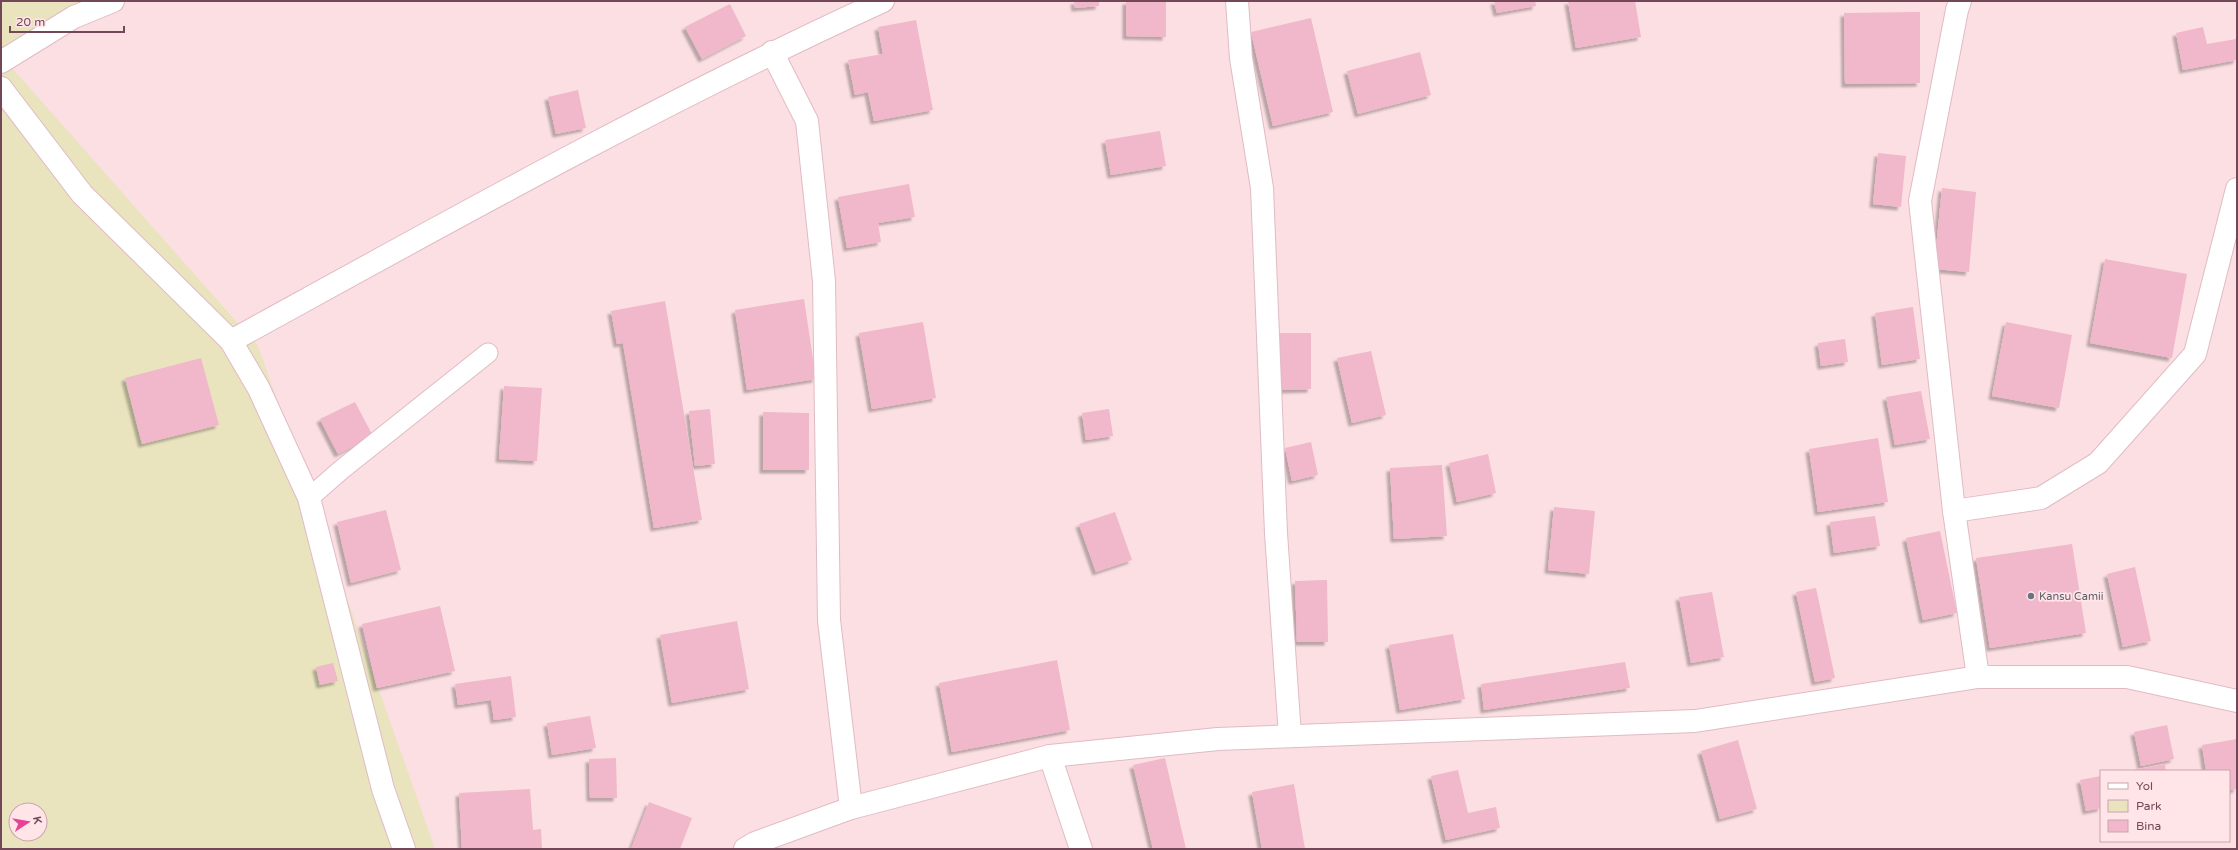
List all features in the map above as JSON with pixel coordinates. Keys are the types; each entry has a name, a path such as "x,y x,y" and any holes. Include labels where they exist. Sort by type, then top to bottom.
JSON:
{"street":[{"path":"1,62 74,17 113,1"},
{"path":"231,341 521,182 772,52 883,1"},
{"path":"1237,1 1241,58 1262,188 1276,533 1290,736"},
{"path":"1960,1 1920,201 1954,511 1978,677"},
{"path":"772,52 807,121 823,274 829,620 851,808"},
{"path":"1,88 82,194 231,341 260,389 309,498 383,789 404,849"},
{"path":"1954,511 2041,498 2098,463 2195,354 2237,189"},
{"path":"745,849 756,843 851,808 1050,756 1218,739 1695,721 1978,677 2127,677 2237,701"},
{"path":"1050,756 1081,849"}],"lane":[{"path":"309,498 341,470 488,353"}],"green space":[{"path":"1,1 115,1 5,60 258,346 435,849 1,849"}],"building":[{"path":"1074,1 1099,1 1099,6 1075,8"},
{"path":"1126,1 1166,1 1166,37 1126,36"},
{"path":"1494,1 1535,1 1536,6 1497,13"},
{"path":"1568,1 1635,1 1641,37 1576,48"},
{"path":"730,4 746,36 702,59 685,27"},
{"path":"1920,12 1920,83 1845,84 1844,13"},
{"path":"1311,18 1333,112 1273,126 1251,32"},
{"path":"916,20 933,110 874,121 868,92 855,95 848,60 883,54 878,27"},
{"path":"2203,27 2207,44 2236,39 2237,60 2183,70 2176,33"},
{"path":"1420,52 1431,95 1358,114 1347,71"},
{"path":"578,90 586,128 556,134 548,97"},
{"path":"1160,131 1166,166 1111,175 1105,140"},
{"path":"1878,153 1906,156 1901,207 1873,204"},
{"path":"909,184 915,217 878,223 881,242 847,248 838,197"},
{"path":"1942,188 1976,192 1969,272 1934,269"},
{"path":"2105,259 2187,274 2172,358 2090,343"},
{"path":"804,299 816,379 747,390 735,310"},
{"path":"665,301 702,520 654,528 623,343 617,344 611,311"},
{"path":"1913,307 1920,359 1882,365 1875,313"},
{"path":"923,322 936,398 872,409 859,333"},
{"path":"2006,322 2072,335 2059,408 1992,396"},
{"path":"1280,333 1311,333 1311,389 1281,390"},
{"path":"1845,339 1848,362 1821,366 1818,343"},
{"path":"1371,351 1386,415 1352,423 1337,358"},
{"path":"201,358 219,425 142,444 125,378"},
{"path":"504,386 542,388 537,461 499,459"},
{"path":"1921,391 1930,439 1895,445 1886,397"},
{"path":"355,402 373,436 338,454 320,419"},
{"path":"710,409 715,464 695,466 689,411"},
{"path":"1109,409 1113,436 1086,440 1082,413"},
{"path":"763,412 809,413 809,470 763,470"},
{"path":"1878,438 1888,502 1818,512 1809,449"},
{"path":"1311,442 1318,475 1292,481 1285,448"},
{"path":"1488,454 1496,493 1457,502 1449,463"},
{"path":"1442,465 1447,536 1394,539 1390,468"},
{"path":"1554,507 1595,511 1589,574 1548,570"},
{"path":"386,510 401,570 351,583 337,522"},
{"path":"1115,512 1132,560 1096,572 1079,524"},
{"path":"1875,516 1880,546 1834,553 1830,522"},
{"path":"1940,531 1957,613 1923,620 1906,538"},
{"name":"Kansu Camii","path":"2072,544 2086,633 1990,648 1976,558"},
{"path":"2135,567 2151,641 2123,647 2107,574"},
{"path":"1327,580 1328,642 1297,642 1295,581"},
{"path":"1816,588 1835,678 1815,682 1796,592"},
{"path":"1712,592 1724,657 1691,663 1679,597"},
{"path":"440,606 455,671 377,688 362,624"},
{"path":"737,621 749,689 672,703 660,635"},
{"path":"1453,634 1465,699 1400,710 1389,645"},
{"path":"1057,660 1070,730 952,752 939,683"},
{"path":"1625,662 1630,688 1484,710 1481,684"},
{"path":"333,663 338,681 320,685 316,667"},
{"path":"511,676 516,717 494,720 491,700 458,705 455,684"},
{"path":"590,716 596,748 552,755 547,723"},
{"path":"2167,725 2174,759 2141,766 2134,732"},
{"path":"2237,739 2237,789 2230,790 2230,770 2206,770 2202,745"},
{"path":"1738,740 1757,809 1720,819 1701,751"},
{"path":"616,758 617,798 590,798 589,759"},
{"path":"1165,758 1186,849 1153,849 1133,765"},
{"path":"2165,764 2166,770 2133,770"},
{"path":"1458,770 1468,813 1496,807 1500,828 1446,840 1431,776"},
{"path":"2100,776 2100,808 2086,811 2080,780"},
{"path":"1294,784 1305,849 1262,849 1252,792"},
{"path":"530,789 533,830 541,829 542,849 462,849 459,793"},
{"path":"649,802 692,818 680,849 631,849"}],"place":[{"name":"Kansu Camii","path":"2031,596"}]}
